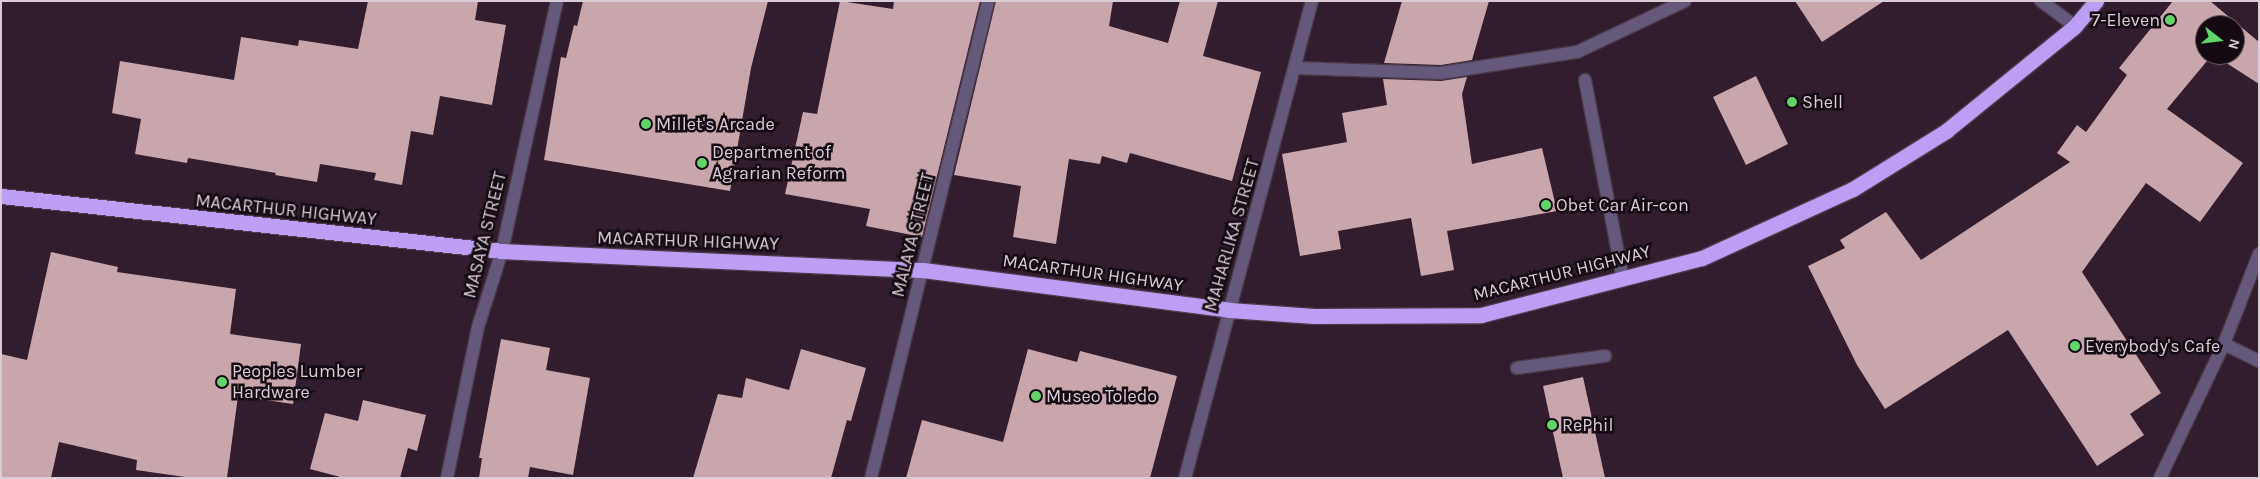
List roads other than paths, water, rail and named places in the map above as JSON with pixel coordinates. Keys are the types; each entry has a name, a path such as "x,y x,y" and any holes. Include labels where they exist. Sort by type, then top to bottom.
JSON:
{"highway":[{"name":"MACARTHUR HIGHWAY","path":"1,196 502,251 923,270 1229,310 1314,316 1481,315 1702,258 1853,189 1946,131 2075,26 2096,1"}],"street":[{"name":"MASAYA STREET","path":"448,478 478,326 502,251 557,1"},
{"name":"MALAYA STREET","path":"871,478 988,1"},
{"name":"MAHARLIKA STREET","path":"1185,478 1296,68 1312,1"},
{"path":"1296,68 1441,73 1577,52 1686,1"},
{"path":"2041,1 2075,26"},
{"path":"1586,80 1623,279"},
{"path":"2160,478 2224,344 2259,254"},
{"path":"2224,344 2259,361"},
{"path":"1516,368 1605,356"}],"place":[{"name":"7-Eleven","path":"2170,20"},
{"name":"Shell","path":"1792,102"},
{"name":"Millet's Arcade","path":"646,124"},
{"name":"Department of Agrarian Reform","path":"702,163"},
{"name":"Obet Car Air-con","path":"1546,205"},
{"name":"Everybody's Cafe","path":"2075,346"},
{"name":"Peoples Lumber Hardware","path":"222,382"},
{"name":"Museo Toledo","path":"1036,396"},
{"name":"RePhil","path":"1552,425"}]}
